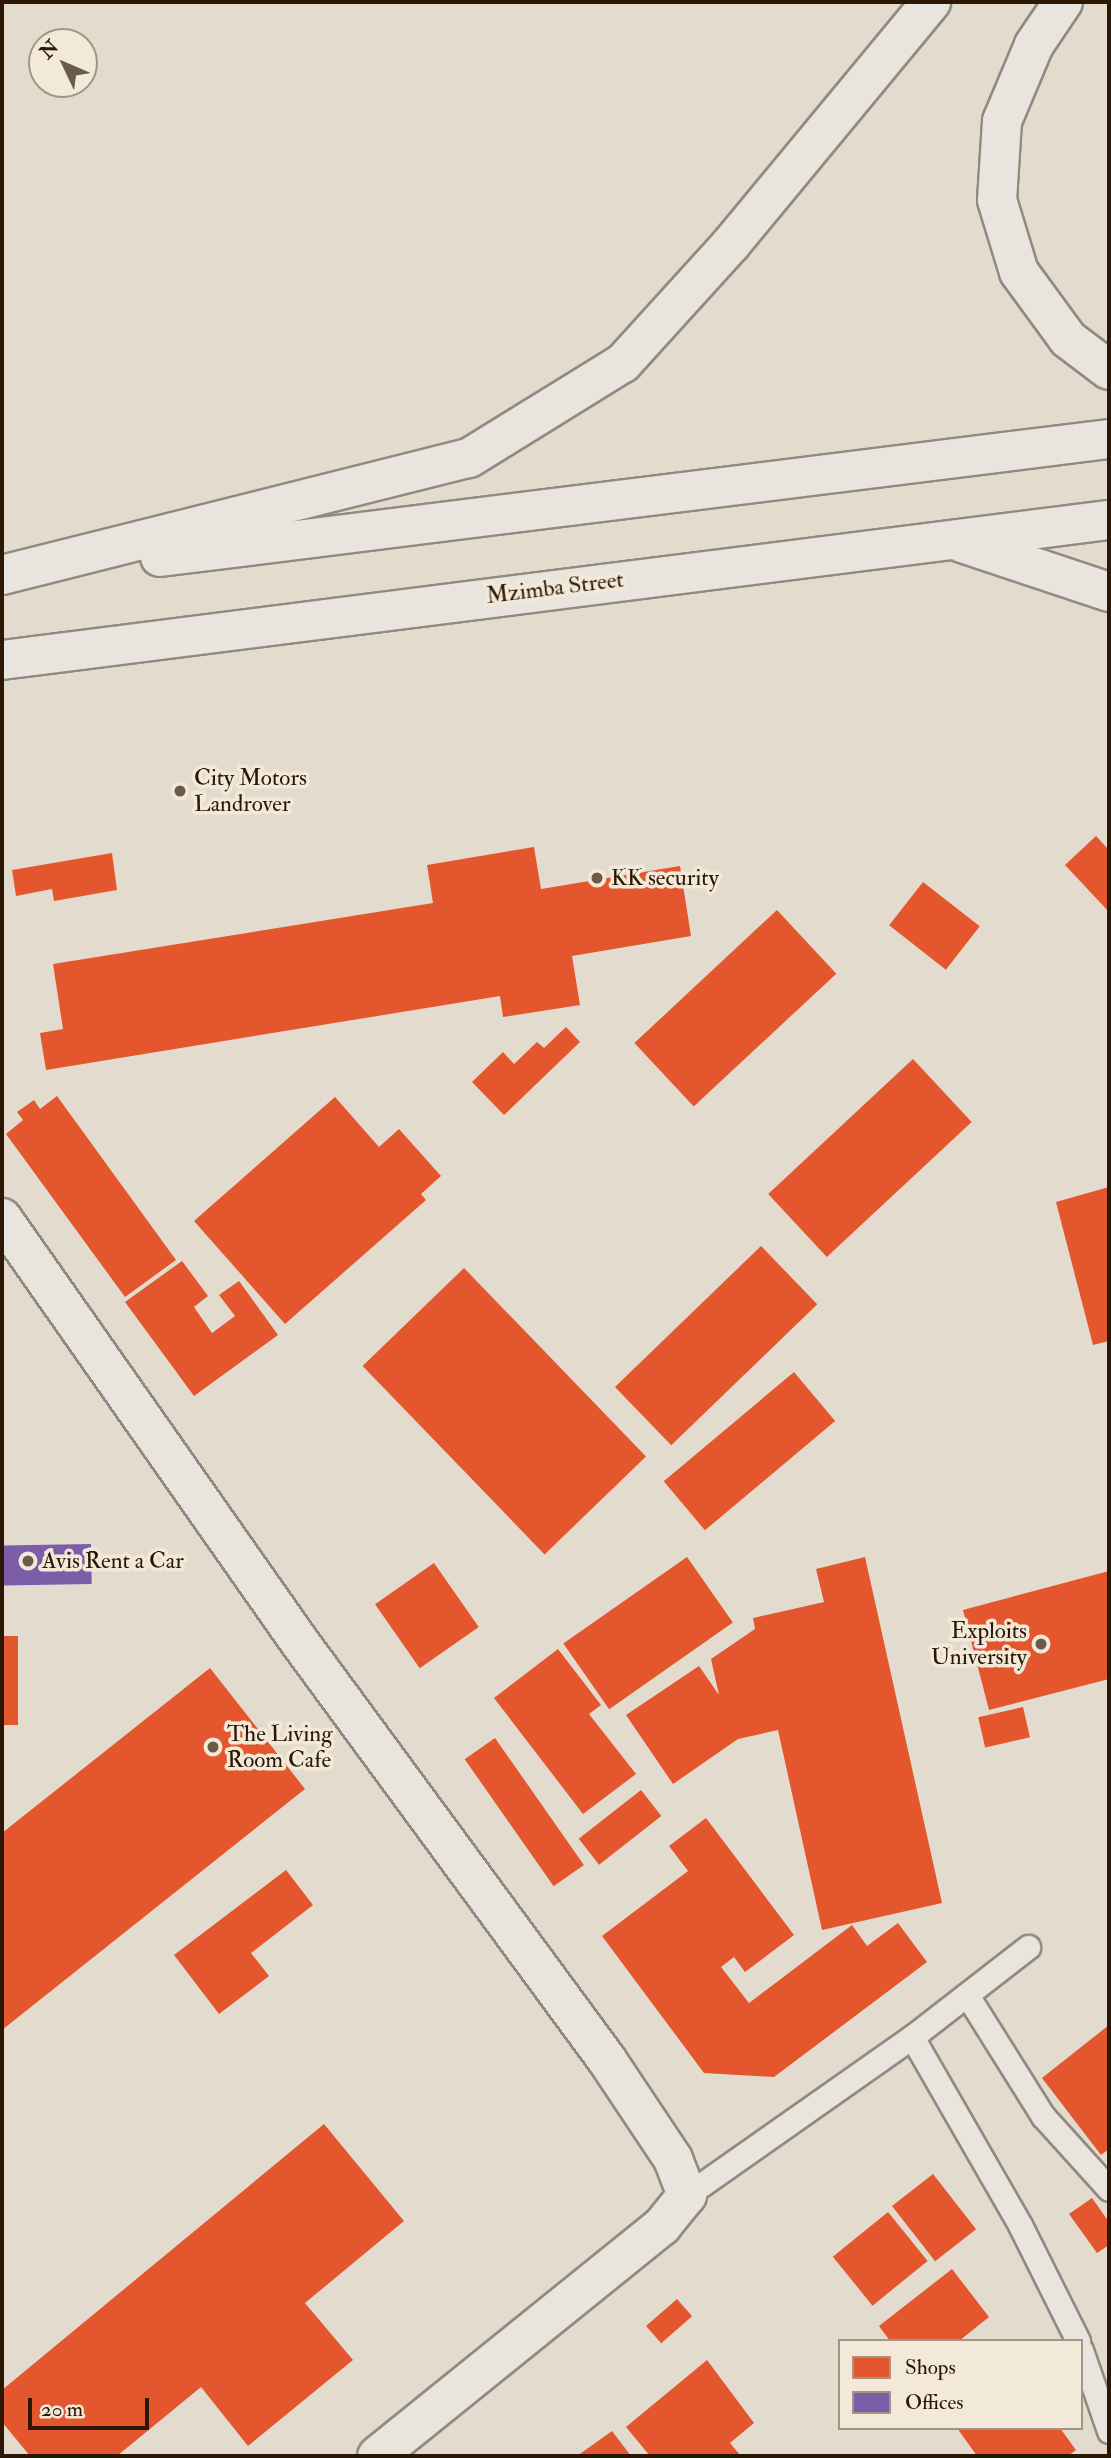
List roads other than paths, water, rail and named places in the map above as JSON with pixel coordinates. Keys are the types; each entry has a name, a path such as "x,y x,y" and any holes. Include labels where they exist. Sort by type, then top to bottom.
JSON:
{"main road":[{"path":"2,576 470,458 623,363 731,244 932,2"},
{"path":"1063,2 1034,45 1002,121 998,200 1019,271 1068,339 1109,370"},
{"path":"2,576 1109,439"},
{"name":"Mzimba Street","path":"2,660 1109,520"},
{"path":"952,540 1109,592"},
{"path":"2,1217 301,1644 607,2060 673,2159 687,2194 662,2226 377,2456"}],"lane":[{"path":"687,2194 912,2037 1028,1947"},
{"path":"967,1995 1043,2116 1109,2189"},
{"path":"912,2037 1020,2225 1077,2339"},
{"path":"1083,2356 1109,2431"}],"place":[{"name":"City Motors Landrover","path":"180,791"},
{"name":"KK security","path":"597,878"},
{"name":"Avis Rent a Car","path":"28,1561"},
{"name":"Exploits University","path":"1041,1644"},
{"name":"The Living Room Cafe","path":"213,1747"}]}
